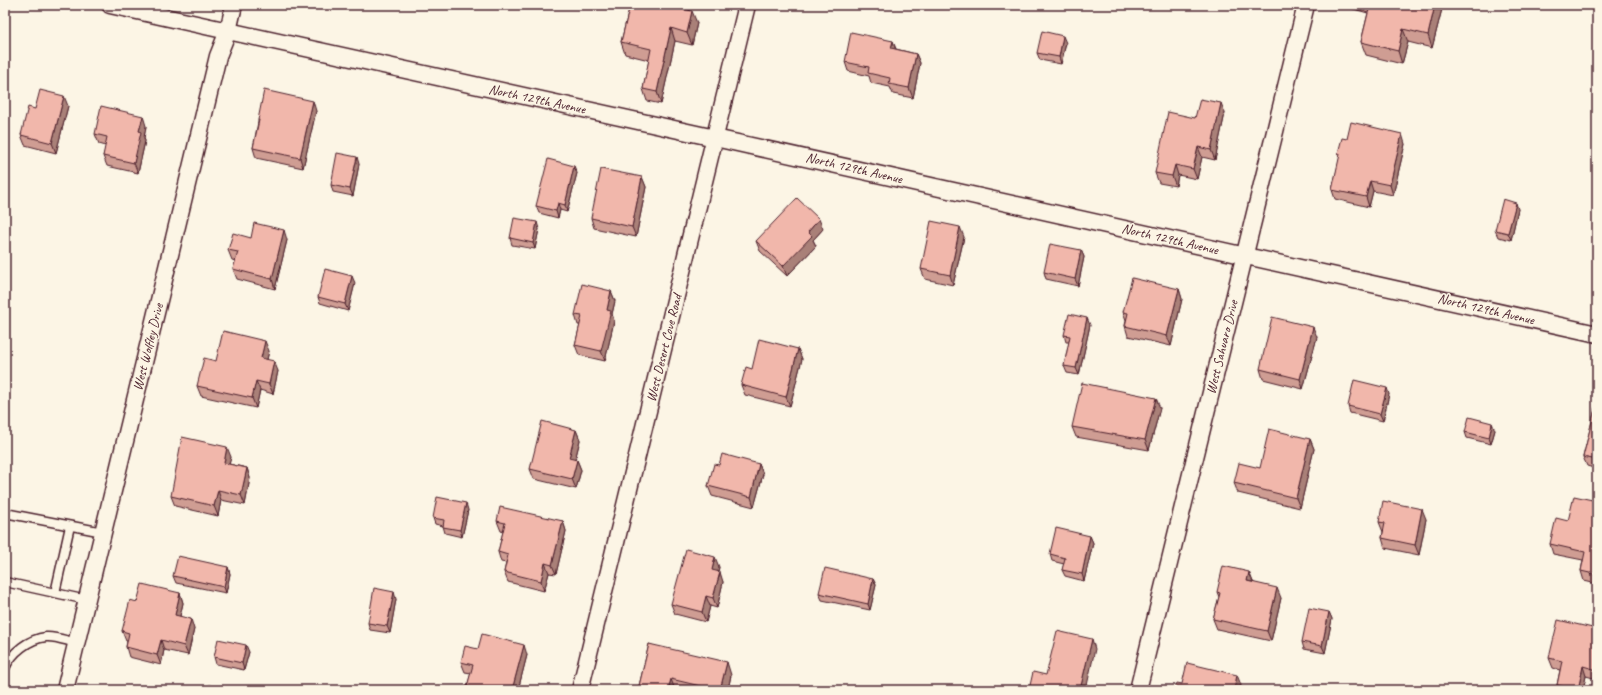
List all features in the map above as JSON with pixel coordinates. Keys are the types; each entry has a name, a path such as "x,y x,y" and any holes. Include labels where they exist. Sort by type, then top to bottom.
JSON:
{"street":[{"name":"North 129th Avenue","path":"110,5 1597,334"},
{"name":"West Wolfley Drive","path":"65,690 218,56 228,31 234,5"},
{"name":"West Desert Cove Road","path":"580,690 747,5"},
{"name":"West Sahuaro Drive","path":"1138,690 1306,5"}],"lane":[{"path":"5,513 103,532"},
{"path":"55,593 70,526"},
{"path":"5,582 87,600"},
{"path":"5,668 8,660 29,642 47,636 76,643"}],"building":[{"path":"630,5 684,5 683,9 692,11 687,33 671,28 657,92 643,89 651,49 621,42"},
{"path":"1370,5 1435,5 1428,35 1403,29 1398,51 1361,42"},
{"path":"1042,31 1063,36 1059,57 1037,53"},
{"path":"851,32 893,41 891,48 916,54 909,88 889,84 890,78 868,73 869,67 845,62"},
{"path":"40,90 64,96 52,143 21,135 28,107 35,109"},
{"path":"264,90 313,101 300,158 253,148"},
{"path":"1200,99 1221,103 1211,150 1198,147 1193,169 1175,165 1172,176 1155,173 1168,112 1195,118"},
{"path":"101,106 143,116 134,163 103,156 107,137 95,134"},
{"path":"1351,122 1402,134 1390,185 1370,181 1366,197 1332,190 1342,138 1347,139"},
{"path":"337,153 357,157 350,189 331,185"},
{"path":"548,159 574,166 565,205 558,203 556,211 536,206"},
{"path":"601,169 642,177 632,227 591,218"},
{"path":"797,198 819,219 808,232 812,236 783,266 756,241"},
{"path":"1503,199 1516,203 1508,233 1495,230"},
{"path":"514,218 537,222 533,243 510,238"},
{"path":"931,221 960,227 950,275 921,269"},
{"path":"254,223 284,230 272,279 233,269 238,252 228,250 233,233 251,238"},
{"path":"1050,244 1081,250 1075,279 1044,272"},
{"path":"325,269 352,276 345,304 318,297"},
{"path":"1132,278 1179,289 1167,336 1125,326 1128,313 1123,312"},
{"path":"582,284 611,291 607,310 611,311 601,351 575,345 582,316 575,315"},
{"path":"1069,314 1087,318 1076,368 1064,366 1070,336 1064,335"},
{"path":"1272,317 1313,327 1300,379 1260,369"},
{"path":"223,331 265,341 261,358 274,361 269,384 256,381 252,398 197,386 204,358 216,361"},
{"path":"759,339 798,349 786,397 741,385 746,367 752,369"},
{"path":"1354,380 1387,388 1380,414 1348,406"},
{"path":"1082,383 1156,398 1145,440 1072,427"},
{"path":"1597,401 1597,460 1583,457"},
{"path":"1469,417 1492,423 1489,438 1465,432"},
{"path":"542,421 576,430 569,458 577,460 572,479 530,469"},
{"path":"1269,429 1310,439 1296,498 1234,483 1239,463 1260,468"},
{"path":"182,437 227,447 224,463 247,468 241,495 218,490 214,506 171,496"},
{"path":"722,454 759,464 751,497 708,486 714,464 719,465"},
{"path":"1574,496 1597,501 1597,567 1595,567 1594,574 1581,571 1585,552 1550,544 1556,518 1568,521"},
{"path":"437,497 466,503 460,530 443,527 444,520 433,518"},
{"path":"1383,501 1422,509 1415,545 1382,538 1385,523 1379,522"},
{"path":"500,507 563,521 552,565 545,563 541,581 504,572 508,555 498,552 505,523 497,521"},
{"path":"1056,528 1090,536 1082,574 1062,570 1065,558 1050,554"},
{"path":"686,549 715,557 712,570 720,572 713,598 706,596 702,612 671,604"},
{"path":"178,556 228,567 224,587 173,576"},
{"path":"1223,566 1249,572 1247,581 1277,588 1267,631 1213,619 1220,593 1217,592"},
{"path":"825,568 873,579 868,604 819,593"},
{"path":"142,584 180,593 175,615 191,619 184,646 161,640 157,655 126,647 129,633 122,631 130,600 137,602"},
{"path":"374,588 394,592 387,626 368,623"},
{"path":"1309,608 1329,612 1322,646 1302,642"},
{"path":"1558,620 1597,629 1595,639 1597,640 1597,670 1583,666 1578,690 1557,685 1562,661 1549,658"},
{"path":"1057,631 1092,639 1080,690 1029,690 1033,672 1046,675"},
{"path":"482,634 524,645 512,690 466,690 473,665 461,662 465,646 478,649"},
{"path":"218,639 246,645 242,663 214,657"},
{"path":"649,644 727,662 720,690 671,679 668,690 638,690"},
{"path":"1187,663 1237,675 1234,690 1175,690 1177,683 1182,684"},
{"path":"209,685 233,690 208,690"}]}
